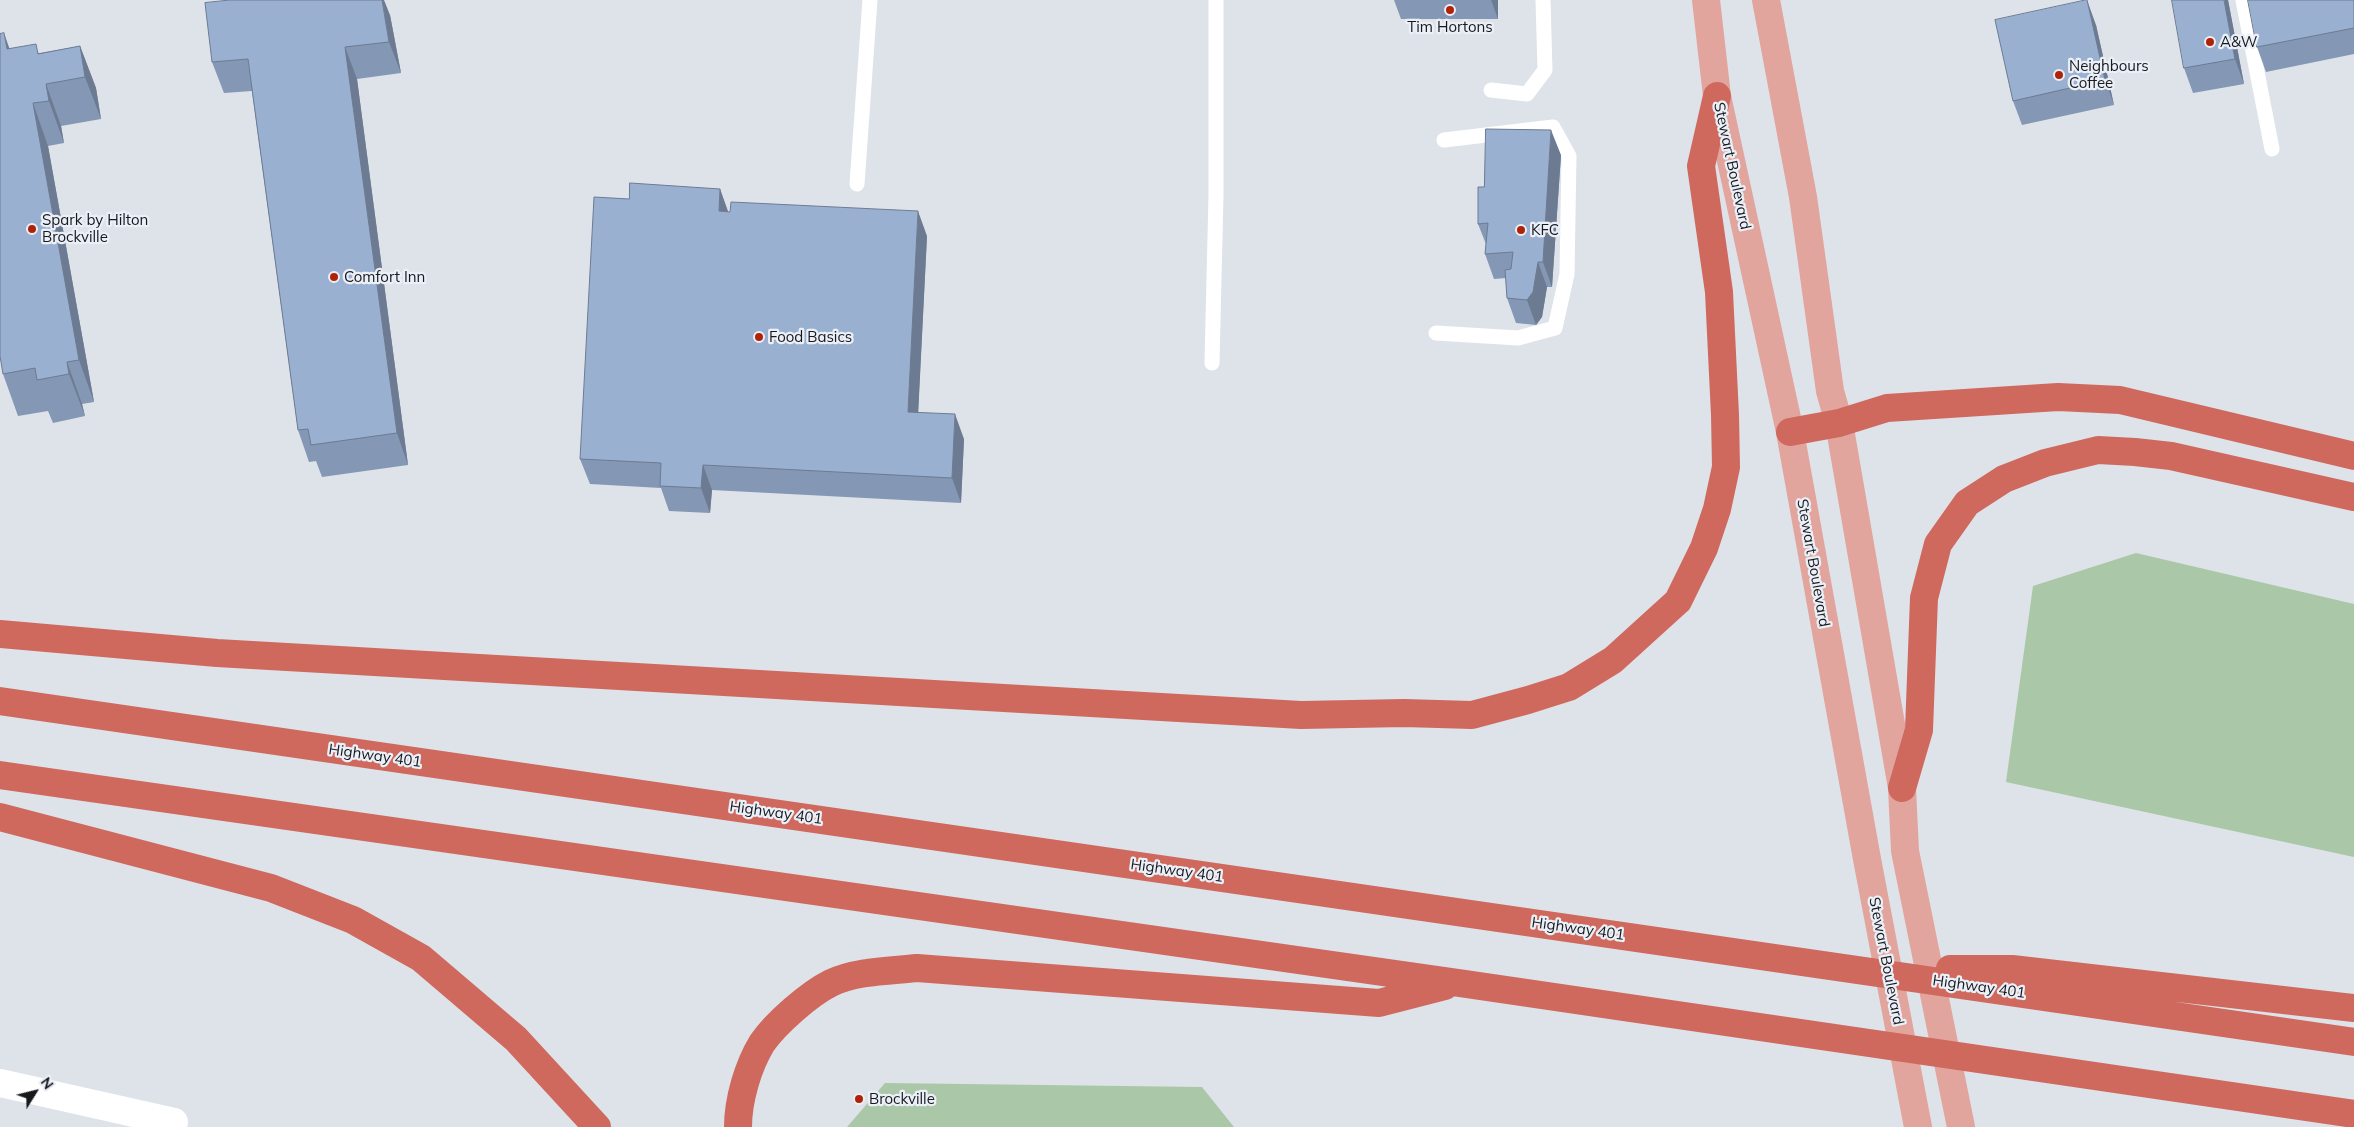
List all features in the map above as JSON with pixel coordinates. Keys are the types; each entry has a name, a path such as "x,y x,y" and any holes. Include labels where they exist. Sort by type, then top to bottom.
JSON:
{"highway":[{"path":"0,634 217,653 1301,715 1404,713 1472,715 1528,700 1569,686 1613,660 1678,601 1704,548 1717,509 1726,467 1725,406 1719,292 1701,166 1717,96"},
{"path":"1790,432 1839,423 1887,408 2058,397 2120,400 2354,456"},
{"path":"1902,788 1919,730 1924,598 1938,544 1967,503 1997,484 2045,463 2098,450 2171,456 2354,497"},
{"name":"Highway 401","path":"0,701 2354,1042"},
{"path":"0,775 1459,983 2354,1114"},
{"path":"0,817 270,888 353,920 421,958 516,1039 597,1127"},
{"path":"738,1127 748,1075 762,1043 810,998 832,983 860,975 917,968 1379,1002 1459,983"},
{"path":"1863,970 2012,969 2354,1008"}],"main road":[{"name":"Stewart Boulevard","path":"1706,0 1717,96 1790,432 1867,859 1918,1127"},
{"path":"1766,0 1803,197 1830,391 1839,423 1902,788 1905,851 1961,1127"}],"street":[{"path":"0,1083 174,1122"}],"lane":[{"path":"857,184 870,0"},
{"path":"1212,363 1216,175 1216,0"},
{"path":"1491,90 1527,94 1545,70 1543,0"},
{"path":"2243,0 2272,149"},
{"path":"1436,334 1518,338 1555,328 1567,274 1569,156 1552,127 1444,140"}],"green space":[{"path":"2136,553 2354,604 2354,857 2006,782 2033,586"},
{"path":"885,1083 1202,1087 1234,1127 847,1127"}],"building":[{"name":"Comfort Inn","path":"230,0 382,0 389,42 345,47 397,433 311,445 308,429 298,430 248,59 212,62 205,3"},
{"name":"Neighbours Coffee","path":"2087,0 2105,80 2013,101 1995,20"},
{"name":"A&W","path":"2172,0 2224,0 2235,59 2184,68"},
{"path":"2248,0 2354,0 2354,28 2257,47"},
{"name":"Spark by Hilton Brockville","path":"4,33 7,49 36,44 38,54 80,46 85,77 46,84 49,101 33,103 79,360 67,362 69,374 37,380 35,368 3,374 0,356 0,34"},
{"name":"KFC","path":"1486,129 1551,130 1543,262 1538,262 1533,292 1527,300 1507,298 1505,270 1511,269 1513,252 1485,254 1488,223 1478,224 1478,187 1484,187"},
{"name":"Food Basics","path":"630,183 720,189 719,211 730,212 731,202 918,211 908,412 955,414 952,478 703,465 701,488 660,486 661,463 580,459 594,197 629,199"}],"place":[{"name":"Tim Hortons","path":"1450,10"},
{"name":"A&W","path":"2210,42"},
{"name":"Neighbours Coffee","path":"2059,75"},
{"name":"Spark by Hilton Brockville","path":"32,229"},
{"name":"KFC","path":"1521,230"},
{"name":"Comfort Inn","path":"334,277"},
{"name":"Food Basics","path":"759,337"},
{"name":"Brockville","path":"859,1099"}]}
